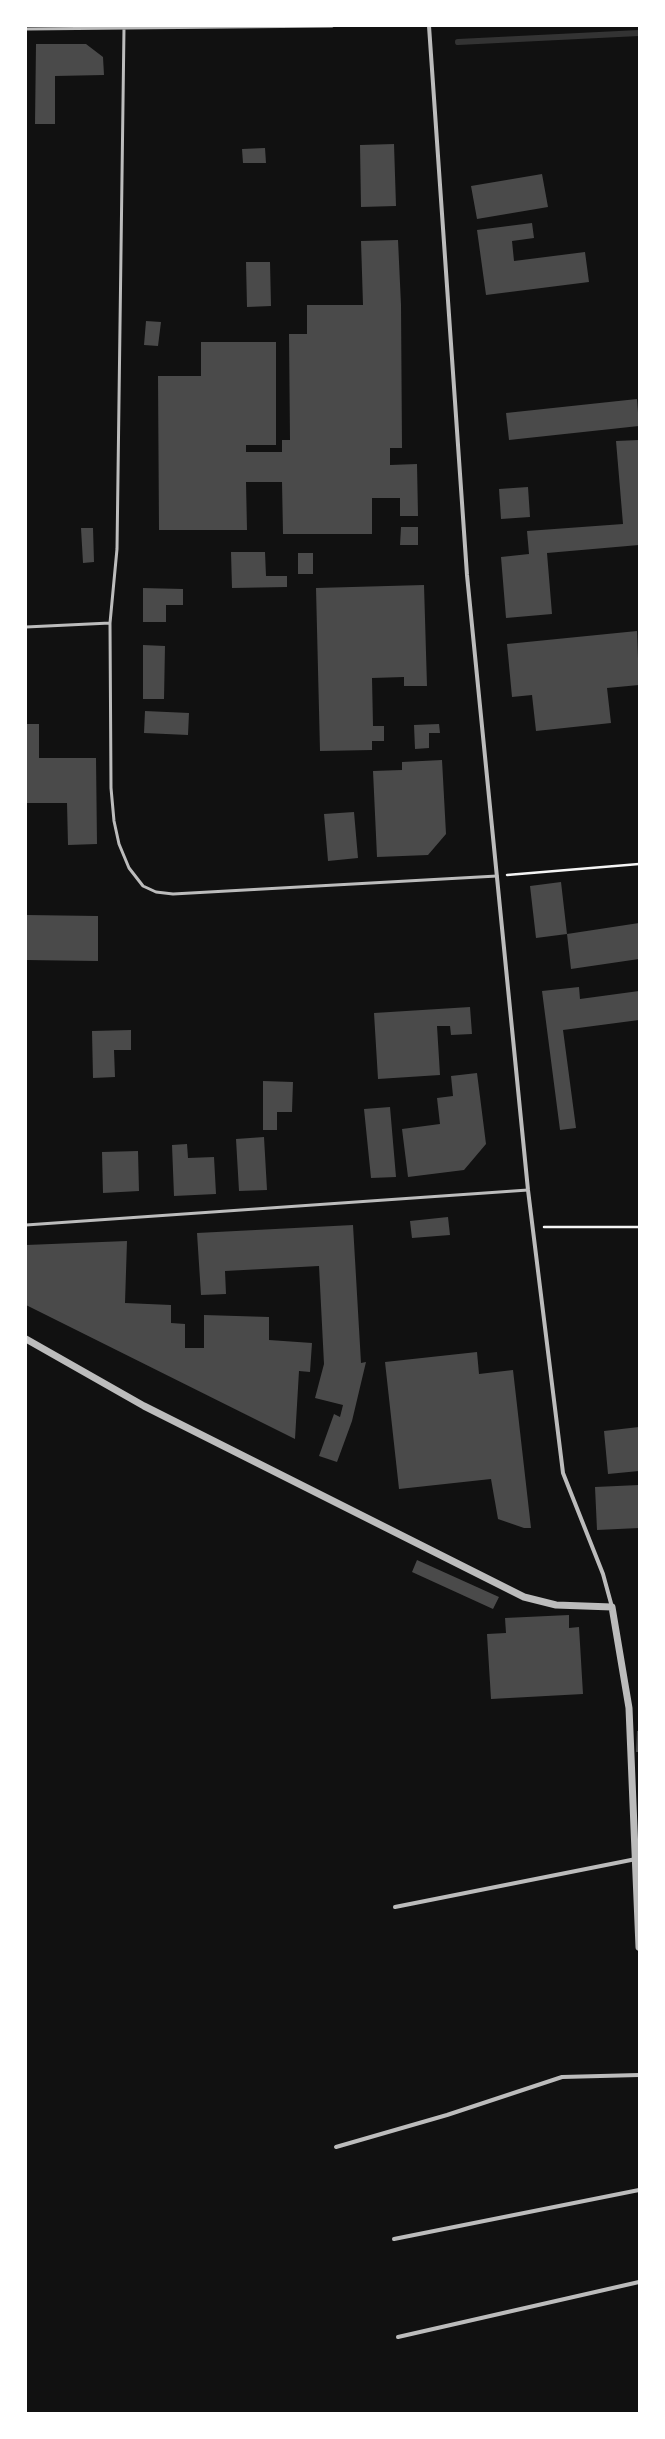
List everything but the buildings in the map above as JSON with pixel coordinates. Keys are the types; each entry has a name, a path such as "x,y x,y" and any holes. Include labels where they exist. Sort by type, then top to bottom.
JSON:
{"street":[{"path":"429,26 467,575 528,1190 563,1473 603,1574 612,1607 629,1708 639,1947"},
{"path":"26,1340 144,1406 524,1597 556,1605 612,1607"},
{"path":"395,1908 636,1859"},
{"path":"336,2147 447,2115 562,2077 639,2075"},
{"path":"394,2239 639,2190"},
{"path":"398,2337 639,2282"}],"lane":[{"path":"26,29 332,26"},
{"path":"124,28 117,549 110,623 111,788 114,821 120,844 129,868 144,886 156,892 173,894 497,876"},
{"path":"26,627 110,623"},
{"path":"26,1225 528,1190"}],"path":[{"path":"497,876 639,864"},
{"path":"533,1227 639,1227"}],"waterway":[{"path":"458,42 639,33"}]}
